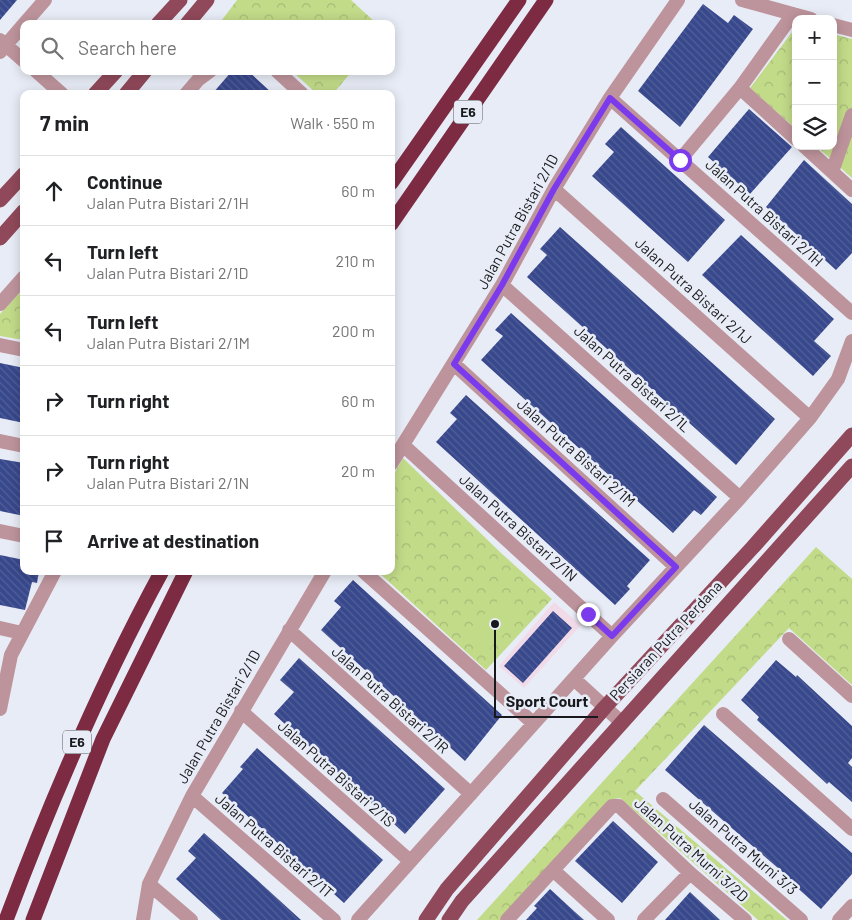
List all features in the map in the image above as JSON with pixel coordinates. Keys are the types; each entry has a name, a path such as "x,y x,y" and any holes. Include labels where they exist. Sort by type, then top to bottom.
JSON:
{"highway":[{"name":"E6","path":"395,177 519,0"},
{"name":"E6","path":"395,218 546,0"},
{"name":"E6","path":"6,920 39,832 73,751 160,575"},
{"name":"E6","path":"33,920 103,738 184,575"}],"main road":[{"path":"162,20 180,0"},
{"path":"190,20 207,0"},
{"path":"99,90 112,75"},
{"path":"129,90 142,75"},
{"path":"0,200 20,178"},
{"path":"0,238 20,217"},
{"name":"Persiaran Putra Perdana","path":"426,920 447,889 605,707 753,547 852,435"},
{"name":"Persiaran Putra Perdana","path":"449,920 462,901 852,466"}],"street":[{"path":"28,20 45,0"},
{"name":"Jalan Putra Bistari 2/1D","path":"395,458 502,285 554,189 610,98 678,0"},
{"path":"742,0 797,15"},
{"path":"680,160 740,88 793,14"},
{"path":"837,26 852,30"},
{"path":"20,28 2,46 20,58"},
{"path":"41,75 57,90"},
{"path":"189,90 205,75"},
{"path":"281,75 298,90"},
{"path":"740,88 792,135"},
{"name":"Jalan Putra Bistari 2/1H","path":"610,98 852,313"},
{"path":"832,172 852,115"},
{"path":"808,150 852,190"},
{"name":"Jalan Putra Bistari 2/1J","path":"554,189 810,418"},
{"path":"0,304 20,282"},
{"name":"Jalan Putra Bistari 2/1L","path":"502,285 740,498"},
{"path":"358,920 612,636 740,498 810,418 838,378 852,341"},
{"path":"0,345 20,349"},
{"name":"Jalan Putra Bistari 2/1M","path":"454,364 676,567"},
{"path":"0,441 20,445"},
{"name":"Jalan Putra Bistari 2/1N","path":"403,445 612,636"},
{"path":"0,531 20,535"},
{"path":"0,709 11,655 53,575"},
{"name":"Jalan Putra Bistari 2/1D","path":"143,920 149,884 192,796 323,575"},
{"path":"367,575 533,724"},
{"path":"0,628 22,633"},
{"name":"Jalan Putra Bistari 2/1R","path":"289,630 471,794"},
{"path":"789,639 852,696"},
{"path":"574,679 621,722"},
{"name":"Jalan Putra Bistari 2/1S","path":"241,711 410,861"},
{"path":"723,714 852,829"},
{"name":"Jalan Putra Bistari 2/1T","path":"192,796 334,920"},
{"name":"Jalan Putra Murni 3/3","path":"663,799 801,920"},
{"name":"Jalan Putra Murni 3/2D","path":"507,920 612,806 619,806 690,873 745,920"},
{"path":"553,870 608,920"},
{"path":"644,920 690,873"},
{"path":"149,884 191,920"},
{"path":"839,920 852,906"}],"shaded area":[{"path":"554,602 581,625 524,688 499,666"}],"green space":[{"path":"237,0 351,0 373,20 222,20"},
{"path":"792,32 792,125 750,88"},
{"path":"837,35 852,39 852,178 820,150 837,150"},
{"path":"296,75 349,75 336,90 313,90"},
{"path":"20,292 20,339 0,336 0,314"},
{"path":"403,458 501,553 552,599 486,670 381,575 395,575 395,472"},
{"path":"395,510 408,518 395,538"},
{"path":"816,547 852,579 852,685 789,628 635,791 787,920 758,920 620,798 609,800 500,920 477,920"},
{"path":"502,597 522,617 487,651 467,631"}],"building":[{"path":"0,0 17,0 0,20"},
{"path":"703,4 728,23 734,15 753,29 680,127 638,91"},
{"path":"229,75 252,75 269,90 215,90"},
{"path":"749,109 792,147 750,194 708,157"},
{"path":"621,127 725,220 688,262 592,176 614,152 605,144"},
{"path":"804,160 852,204 852,253 836,270 766,207"},
{"path":"560,227 775,419 736,465 527,277 547,255 540,249"},
{"path":"741,235 834,319 814,341 831,356 813,376 702,275"},
{"path":"511,313 717,497 701,515 694,510 673,533 481,360 503,336 495,330"},
{"path":"0,363 20,367 20,422 0,418"},
{"path":"466,395 650,560 627,586 630,589 615,605 436,442 457,419 450,413"},
{"path":"0,459 20,462 20,515 0,511"},
{"path":"0,555 20,559 20,575 38,575 37,583 32,582 25,610 0,605"},
{"path":"353,580 502,715 465,761 321,630 341,607 334,601"},
{"path":"553,611 572,628 523,683 504,666"},
{"path":"299,658 445,789 405,834 274,714 294,692 280,680"},
{"path":"776,660 796,677 797,675 852,726 852,758 848,763 852,767 852,802 829,782 827,784 757,720 759,717 741,700"},
{"path":"704,725 852,853 852,874 821,909 793,884 794,882 665,770"},
{"path":"257,748 383,860 344,903 222,793 243,769 240,767"},
{"path":"613,821 658,862 622,903 575,861"},
{"path":"204,833 301,920 221,920 176,879 196,858 188,851"},
{"path":"550,889 584,920 526,920 537,908 534,906"},
{"path":"690,892 706,907 720,920 665,920"}],"place":[{"name":"Sport Court","path":"495,624"}],"route":[{"path":"588,614 612,636 676,567 454,364 502,285 554,189 610,98 680,160"}]}
